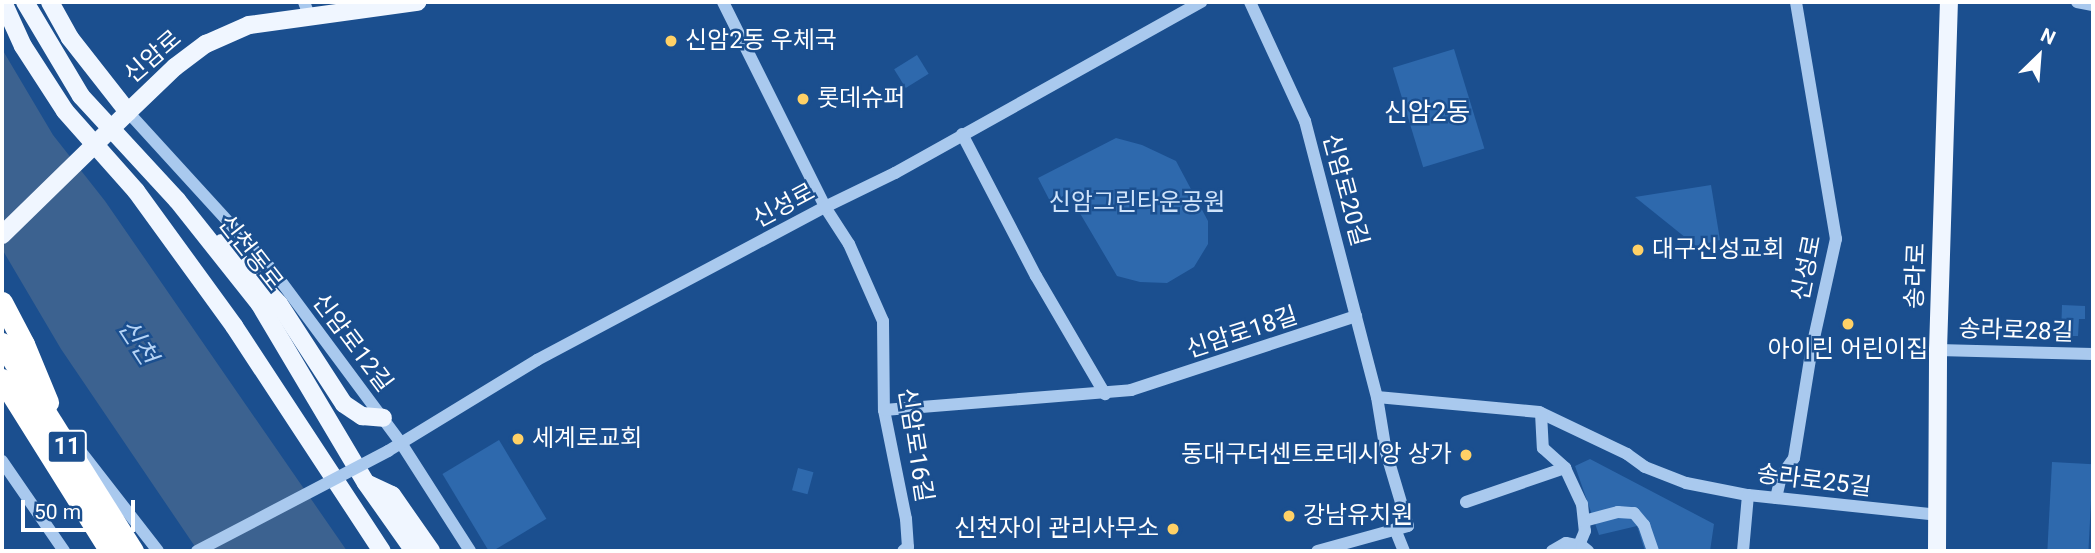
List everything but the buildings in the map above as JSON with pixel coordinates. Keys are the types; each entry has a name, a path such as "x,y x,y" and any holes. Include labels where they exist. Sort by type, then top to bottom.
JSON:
{"highway":[{"path":"2,302 24,344 39,386 63,428"},
{"name":"11","path":"2,343 133,551"},
{"name":"11","path":"2,379 110,551"}],"main road":[{"path":"3,2 23,46 65,111 136,191 234,326 382,551"},
{"name":"신천동로","path":"25,2 81,96 177,200 259,303 366,483 414,551"},
{"path":"50,2 70,38 128,111"},
{"name":"신암로","path":"2,235 128,111 175,67 206,44 249,26 307,8 417,2"},
{"name":"송라로","path":"1937,551 1938,350 1949,2"},
{"path":"177,200 243,262 279,304 344,404 362,416 383,418"},
{"path":"366,483 391,495 431,551"}],"street":[{"name":"신암로16길","path":"723,2 825,207 849,244 883,321 884,410 906,519 908,547 902,551"},
{"name":"신성로","path":"197,551 388,451 537,359 825,207 895,173 1201,2"},
{"name":"신암로20길","path":"1250,2 1305,121 1377,397 1386,452 1408,526 1395,529"},
{"name":"신성로","path":"1776,498 1781,476 1794,458 1812,346 1836,239 1796,2"},
{"path":"2077,2 2093,5"},
{"name":"신암로12길","path":"128,111 274,272 401,443 470,551"},
{"path":"962,134 1036,276 1105,394"},
{"name":"신암로18길","path":"884,410 1105,394 1141,387 1356,316"},
{"name":"송라로28길","path":"1938,350 2093,354"},
{"path":"2,397 31,408 63,428 158,551"},
{"path":"1377,397 1541,413 1543,448 1565,468 1582,504 1585,531 1583,548 1566,543 1552,551"},
{"name":"송라로25길","path":"1541,413 1627,454 1645,467 1686,483 1748,495 1939,515"},
{"path":"2,461 64,551"},
{"path":"1466,502 1565,468"},
{"path":"1743,551 1748,495"},
{"path":"1584,521 1618,512 1634,513 1644,525 1653,551"},
{"path":"1317,551 1395,529 1404,551"}],"green space":[{"path":"1454,49 1484,148 1423,167 1393,68"},
{"path":"917,55 929,74 906,88 894,69"},
{"name":"신암그린타운공원","path":"1116,138 1142,145 1176,161 1208,221 1208,244 1194,267 1167,283 1140,282 1117,276 1068,193 1051,203 1038,178"},
{"path":"1711,185 1720,240 1696,246 1635,197"},
{"path":"2062,305 2085,306 2085,319 2079,319 2078,336 2061,336"},
{"path":"499,440 546,519 489,551 442,474"},
{"path":"1590,459 1714,524 1710,551 1645,551 1637,526 1599,535 1575,466"},
{"path":"2052,462 2093,464 2088,551 2047,551"},
{"path":"798,468 813,472 808,494 792,490"}],"water":[{"name":"신천","path":"2,49 53,135 105,201 347,551 198,551 61,349 2,249"}],"place":[{"name":"신암2동 우체국","path":"671,41"},
{"name":"롯데슈퍼","path":"803,99"},
{"name":"대구신성교회","path":"1638,250"},
{"name":"아이린 어린이집","path":"1848,324"},
{"name":"세계로교회","path":"518,439"},
{"name":"동대구더센트로데시앙 상가","path":"1466,455"},
{"name":"강남유치원","path":"1289,516"},
{"name":"신천자이 관리사무소","path":"1173,529"}],"district":[{"name":"신암2동","path":"1427,113"}]}
